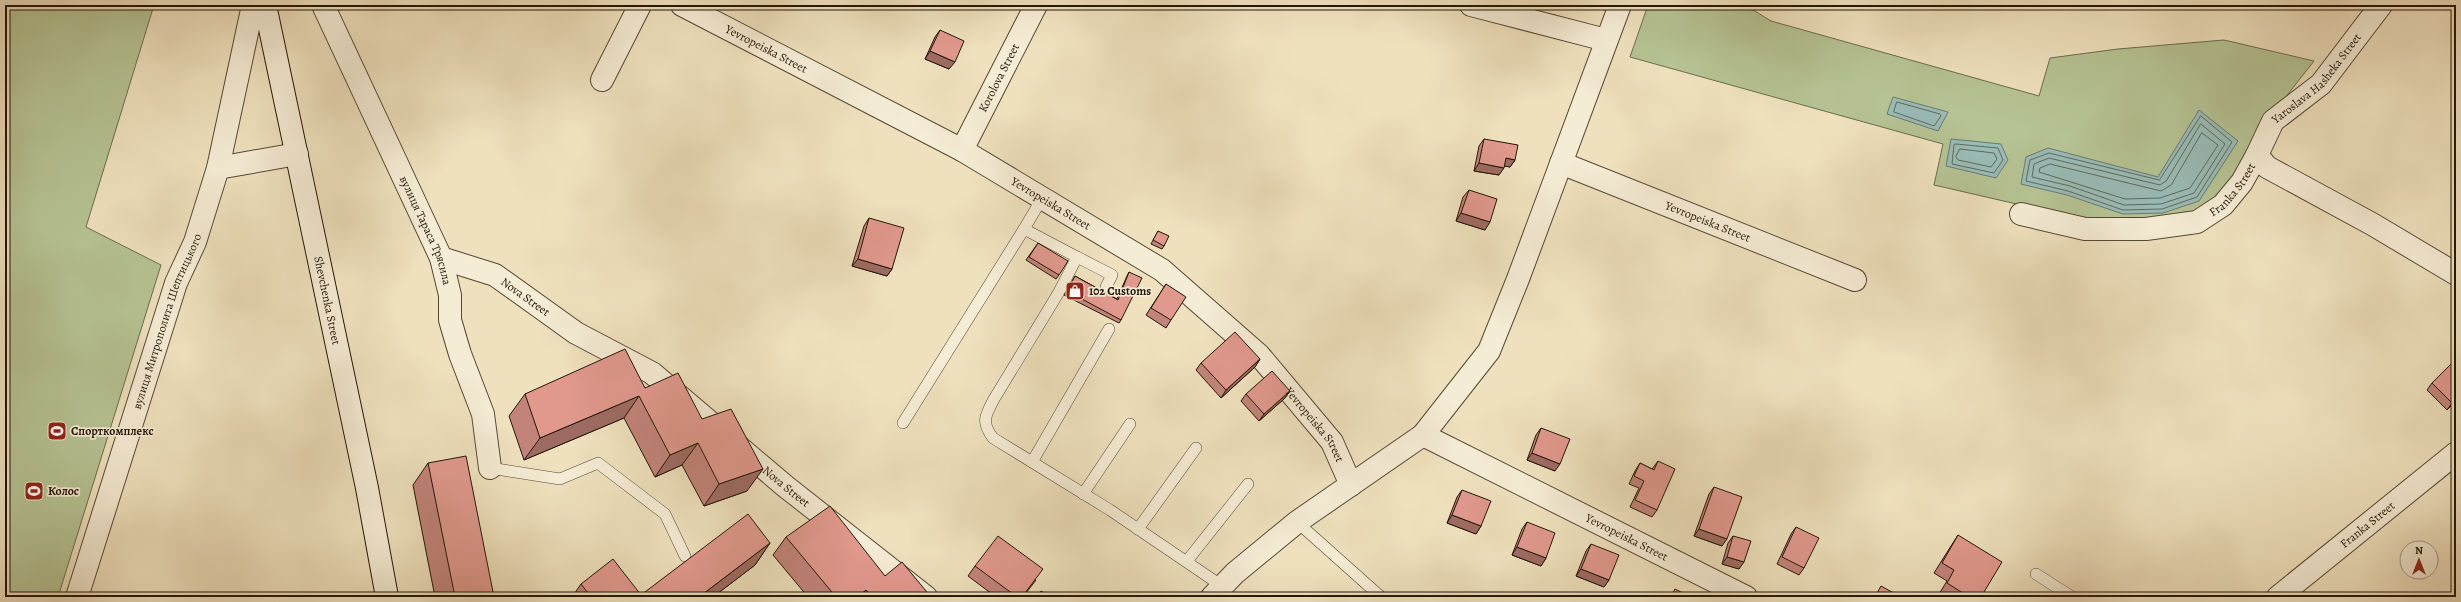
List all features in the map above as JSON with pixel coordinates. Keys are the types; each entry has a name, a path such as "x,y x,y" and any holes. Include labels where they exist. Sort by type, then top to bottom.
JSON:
{"street":[{"name":"вулиця Митрополита Шептицького","path":"77,597 176,283 195,242 218,168 253,5"},
{"name":"Shevchenka Street","path":"265,5 388,597"},
{"name":"вулиця Тараса Трясила","path":"323,5 441,258 450,295 450,320 460,354 483,414 490,468"},
{"path":"602,80 640,5"},
{"name":"Yevropeiska Street","path":"682,5 962,150 1162,270 1259,355 1332,442 1351,485"},
{"name":"Korolova Street","path":"962,150 1036,5"},
{"path":"1471,5 1606,40"},
{"path":"1217,591 1235,572 1297,522 1423,434 1489,351 1620,5"},
{"name":"Yaroslava Hasheka Street","path":"2257,155 2273,121 2321,84 2381,5"},
{"path":"218,168 297,154"},
{"name":"Franka Street","path":"2021,214 2085,229 2146,229 2197,222 2223,205 2242,182 2257,155 2267,166 2372,224 2456,274"},
{"name":"Yevropeiska Street","path":"1561,162 1855,280"},
{"name":"Nova Street","path":"441,258 495,275 576,334 652,373 785,486 926,597"},
{"name":"Yevropeiska Street","path":"1423,434 1746,597"},
{"name":"Franka Street","path":"2278,597 2456,453"}],"lane":[{"path":"903,422 1037,207"},
{"path":"1024,229 1112,275 1106,287"},
{"path":"1077,257 986,416 985,428 993,438 1084,494 1186,561 1217,591"},
{"path":"1032,462 1110,329"},
{"path":"1084,494 1130,424"},
{"path":"1138,529 1196,448"},
{"path":"490,468 560,480 598,463 665,514 685,556"},
{"path":"1186,561 1248,484"},
{"path":"1297,522 1381,597"},
{"path":"2036,574 2072,597"}],"green space":[{"name":"Спорткомплекс","path":"5,5 154,5 86,227 161,265 58,597 5,597"},
{"path":"1648,5 1745,5 1771,21 2039,96 2050,58 2118,49 2224,40 2314,61 2270,117 2219,197 2191,214 2122,224 2047,211 1934,185 1943,144 1630,57"}],"water":[{"path":"1893,97 1948,112 1938,131 1887,114"},
{"path":"2199,110 2238,141 2199,201 2163,213 2123,214 2067,195 2021,184 2026,157 2048,148 2158,177"},
{"path":"1951,139 2001,144 2008,160 1996,178 1946,166"}],"building":[{"path":"940,30 964,41 955,62 930,51"},
{"path":"1484,139 1518,145 1515,160 1506,158 1504,168 1479,163"},
{"path":"1469,190 1497,199 1490,222 1461,213"},
{"path":"869,218 904,228 892,269 858,259"},
{"path":"1158,231 1169,236 1164,246 1153,240"},
{"path":"1038,243 1068,261 1059,275 1029,257"},
{"path":"1129,272 1142,278 1121,320 1067,291 1075,276 1118,300"},
{"path":"1166,284 1186,297 1171,320 1151,308"},
{"path":"1235,332 1260,359 1226,390 1201,363"},
{"path":"625,349 645,388 678,373 702,419 731,409 763,469 719,484 698,443 670,455 639,396 540,438 525,394"},
{"path":"2451,364 2456,369 2456,399 2452,403 2432,383"},
{"path":"1272,371 1290,391 1264,414 1246,394"},
{"path":"1541,428 1570,439 1560,464 1532,453"},
{"path":"466,456 494,597 455,597 428,463"},
{"path":"1658,461 1675,469 1657,510 1635,500 1644,481 1634,476 1640,463 1654,470"},
{"path":"1714,487 1742,497 1727,539 1699,529"},
{"path":"1462,490 1491,501 1481,526 1452,515"},
{"path":"830,506 885,576 902,562 931,597 872,597 866,590 857,597 836,597 786,537"},
{"path":"748,514 770,543 699,597 591,597 581,584 613,559 641,595"},
{"path":"1527,522 1555,533 1546,558 1517,547"},
{"path":"1796,527 1819,538 1804,568 1782,557"},
{"path":"1958,535 2002,562 1981,597 1969,597 1947,583 1954,570 1942,563"},
{"path":"998,536 1043,569 1022,597 1017,597 975,566"},
{"path":"1733,536 1751,541 1744,562 1727,557"},
{"path":"1591,544 1619,555 1609,580 1581,569"},
{"path":"1881,586 1901,597 1875,597"},
{"path":"1675,589 1691,597 1671,597"},
{"path":"1041,591 1052,597 1037,597"}],"place":[{"name":"102 Customs","path":"1075,291"},
{"name":"Спорткомплекс","path":"57,431"},
{"name":"Колос","path":"34,491"}]}
